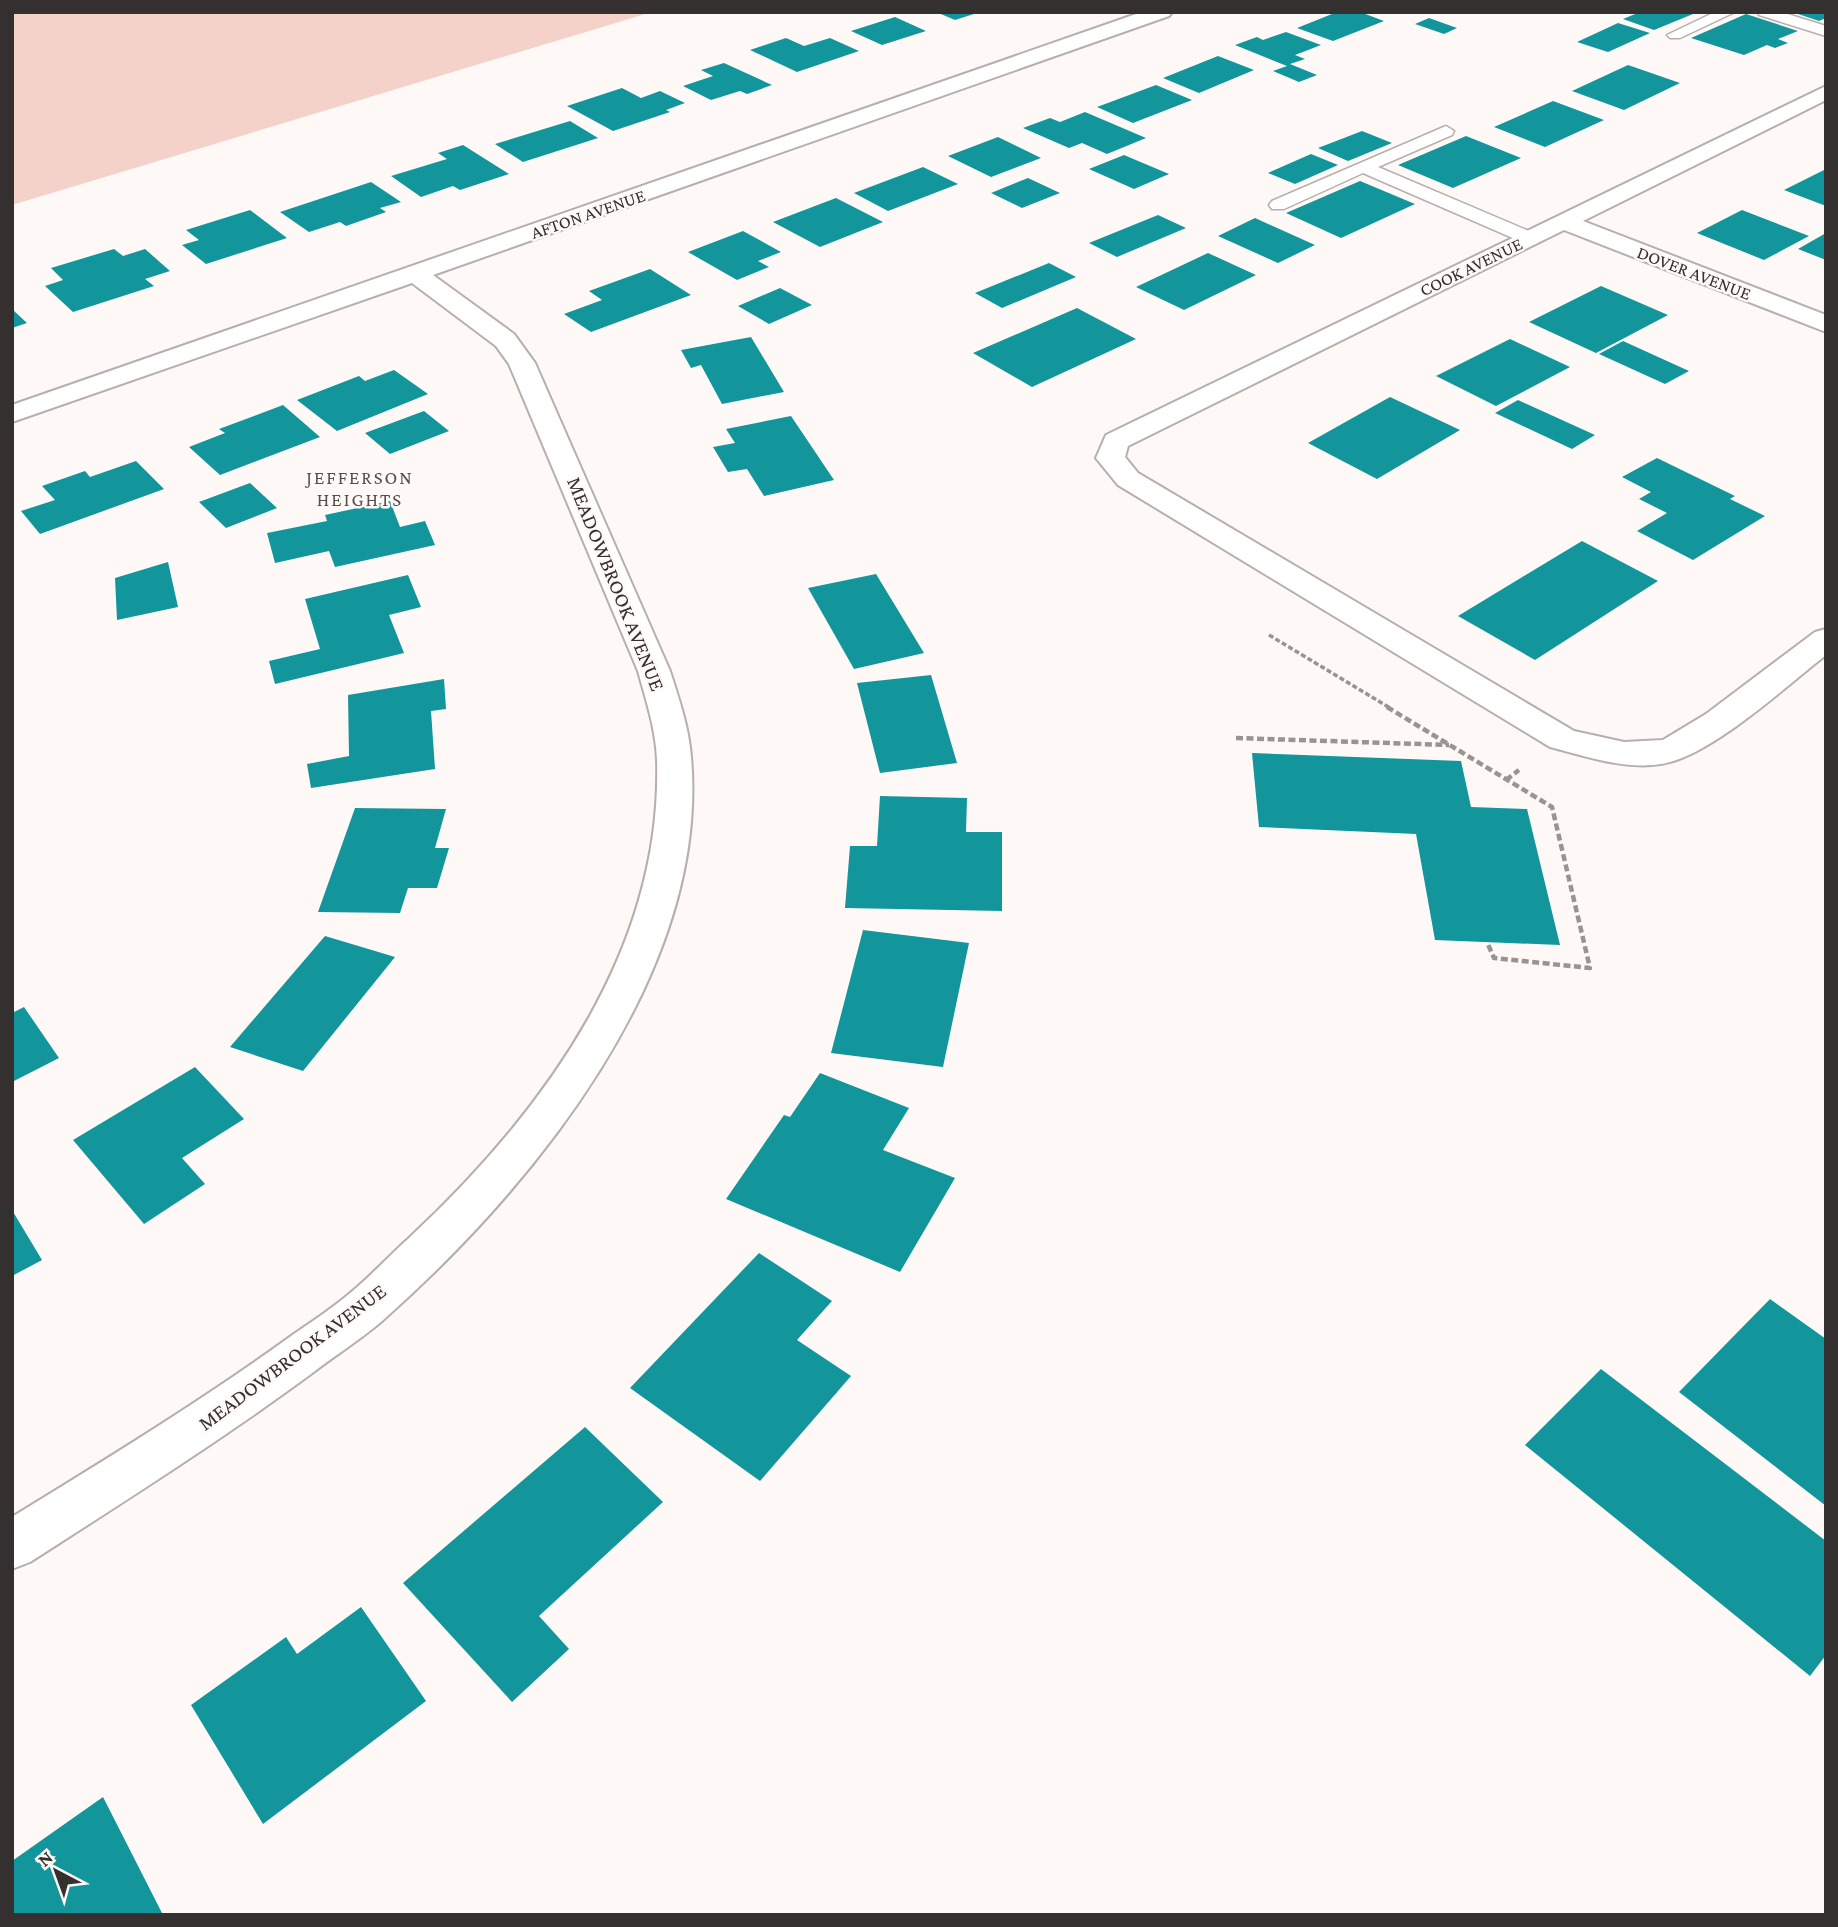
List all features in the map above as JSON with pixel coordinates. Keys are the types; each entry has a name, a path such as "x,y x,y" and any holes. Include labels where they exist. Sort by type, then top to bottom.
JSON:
{"street":[{"name":"AFTON AVENUE","path":"12,414 1162,12"},
{"name":"COOK AVENUE","path":"1826,92 1116,441 1110,458 1128,480 1562,739 1615,754 1665,753 1704,729 1826,639"},
{"name":"DOVER AVENUE","path":"1563,221 1826,324"},
{"name":"MEADOWBROOK AVENUE","path":"12,1545 224,1411 365,1308 469,1209 557,1104 615,1010 652,922 668,863 674,808 674,757 666,709 654,671 523,363 505,340 416,274"}],"lane":[{"path":"1675,35 1728,12"},
{"path":"1765,12 1826,31"},
{"path":"1278,205 1446,131"},
{"path":"1363,167 1529,238"}],"path":[{"path":"1269,635 1552,807 1590,968 1494,958 1487,942"},
{"path":"1236,738 1450,746"}],"shaded area":[{"path":"12,12 652,12 12,205"}],"building":[{"path":"936,12 977,12 977,13 955,20"},
{"path":"1337,12 1360,12 1384,21 1333,41 1297,28"},
{"path":"1640,12 1693,14 1654,30 1623,19"},
{"path":"1792,12 1826,12 1826,18 1819,21"},
{"path":"1746,14 1798,31 1778,39 1788,43 1775,48 1767,45 1744,55 1691,38"},
{"path":"895,17 926,31 882,45 851,31"},
{"path":"1429,18 1457,28 1444,34 1415,24"},
{"path":"1618,23 1650,33 1608,52 1577,42"},
{"path":"1286,32 1321,45 1295,55 1305,59 1290,64 1317,75 1299,82 1273,71 1287,66 1235,45 1257,37 1263,40"},
{"path":"786,38 804,46 830,38 859,51 797,72 750,50"},
{"path":"1218,56 1254,70 1199,93 1163,78"},
{"path":"724,63 772,85 747,94 740,91 711,100 683,86 713,76 701,70"},
{"path":"1628,65 1680,83 1624,110 1572,91"},
{"path":"1156,85 1192,100 1133,123 1097,107"},
{"path":"622,88 641,98 660,91 685,103 666,110 670,112 613,131 567,106"},
{"path":"1553,101 1604,120 1545,147 1494,127"},
{"path":"1085,112 1146,138 1107,154 1082,143 1069,148 1023,128 1050,118 1060,122"},
{"path":"570,121 598,138 523,162 495,144"},
{"path":"1362,131 1392,143 1348,161 1318,148"},
{"path":"1466,136 1521,158 1453,188 1398,165"},
{"path":"998,137 1041,158 991,177 948,156"},
{"path":"463,145 509,174 460,190 453,186 421,197 391,176 447,159 438,153"},
{"path":"1311,154 1338,165 1295,184 1268,173"},
{"path":"1124,155 1169,174 1134,189 1089,169"},
{"path":"923,167 958,184 888,211 854,193"},
{"path":"1826,169 1826,206 1784,190"},
{"path":"1028,178 1060,193 1022,208 991,193"},
{"path":"1360,181 1415,204 1341,238 1286,213"},
{"path":"371,182 401,202 380,208 386,212 346,226 340,222 309,232 280,212"},
{"path":"836,198 883,222 820,247 773,222"},
{"path":"250,210 287,238 206,264 182,245 199,240 186,230"},
{"path":"1742,210 1809,236 1764,260 1697,233"},
{"path":"1158,215 1186,228 1117,257 1089,243"},
{"path":"1255,218 1315,245 1278,263 1218,236"},
{"path":"743,231 781,252 758,261 769,267 737,280 688,252"},
{"path":"1826,233 1826,260 1798,249"},
{"path":"114,249 123,256 145,249 170,271 145,279 154,286 73,312 45,286 63,280 51,268"},
{"path":"1208,253 1256,275 1184,310 1136,287"},
{"path":"1049,263 1076,277 1002,308 975,293"},
{"path":"650,269 691,295 591,332 564,314 602,300 589,291"},
{"path":"1601,286 1668,315 1596,353 1529,322"},
{"path":"780,288 812,305 769,324 738,306"},
{"path":"1077,308 1136,339 1032,387 973,353"},
{"path":"12,309 27,323 12,328"},
{"path":"751,337 784,392 722,404 701,365 691,368 681,350"},
{"path":"1510,339 1570,367 1496,406 1436,376"},
{"path":"1623,341 1689,371 1665,384 1599,354"},
{"path":"394,370 428,394 337,431 297,400 359,376 365,381"},
{"path":"1390,397 1460,430 1377,479 1308,443"},
{"path":"1518,400 1595,435 1572,449 1495,413"},
{"path":"283,405 320,437 220,475 189,447 225,433 219,429"},
{"path":"424,411 449,431 390,454 365,433"},
{"path":"791,416 834,480 764,496 747,469 728,472 713,447 735,443 726,429"},
{"path":"1657,458 1735,496 1730,499 1765,516 1693,560 1637,531 1667,513 1639,499 1651,492 1622,477"},
{"path":"136,461 164,489 40,534 21,511 55,500 42,486 85,471 90,477"},
{"path":"250,483 277,508 226,528 199,502"},
{"path":"390,501 400,527 425,521 435,545 335,567 329,551 275,563 267,533 327,521 325,515"},
{"path":"1582,541 1658,581 1535,660 1458,616"},
{"path":"168,562 178,607 117,620 115,578"},
{"path":"876,574 924,653 854,669 808,588"},
{"path":"408,575 421,607 389,615 404,653 275,684 269,661 320,649 305,599"},
{"path":"931,675 957,763 880,773 857,683"},
{"path":"444,679 446,709 431,711 435,769 311,788 307,764 349,756 348,695"},
{"path":"1252,753 1461,761 1471,807 1527,809 1560,945 1435,940 1416,834 1259,827"},
{"path":"880,796 967,798 966,832 1002,832 1002,911 845,908 850,846 877,846"},
{"path":"355,808 446,809 435,848 449,848 437,888 408,888 400,913 318,912"},
{"path":"863,930 969,943 943,1067 831,1053"},
{"path":"325,936 395,957 303,1071 230,1047"},
{"path":"24,1007 59,1058 12,1082 12,1013"},
{"path":"195,1067 244,1119 182,1158 205,1184 144,1224 73,1140"},
{"path":"820,1073 909,1108 883,1150 955,1178 900,1272 726,1199 784,1115 790,1117"},
{"path":"12,1210 42,1260 12,1276"},
{"path":"759,1253 832,1301 797,1340 851,1376 760,1481 630,1388"},
{"path":"1770,1299 1826,1339 1826,1506 1679,1392"},
{"path":"1601,1369 1826,1541 1826,1655 1810,1676 1525,1445"},
{"path":"585,1427 663,1502 539,1616 569,1649 512,1702 403,1583"},
{"path":"361,1607 426,1701 263,1824 191,1705 286,1637 297,1654"},
{"path":"103,1797 163,1915 12,1915 12,1861"}],"district":[{"name":"JEFFERSON HEIGHTS","path":"360,488"}]}
